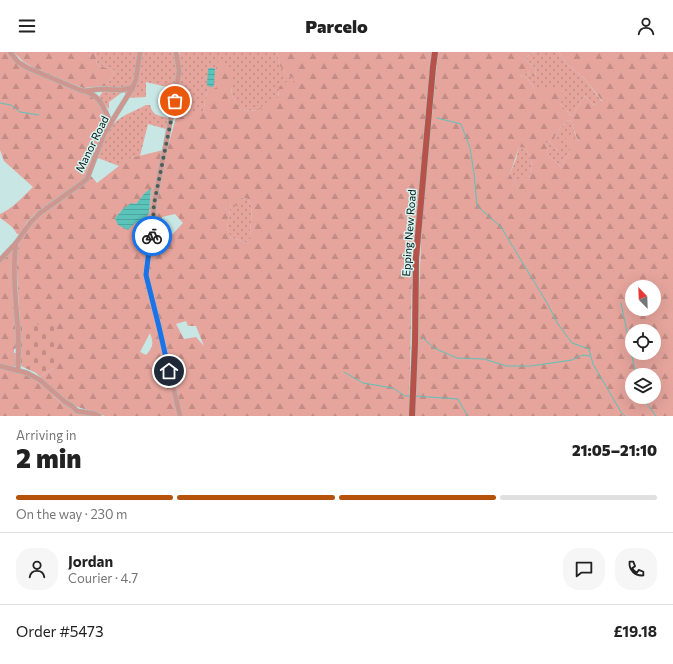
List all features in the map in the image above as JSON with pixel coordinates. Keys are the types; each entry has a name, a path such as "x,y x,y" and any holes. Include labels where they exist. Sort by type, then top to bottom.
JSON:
{"main road":[{"name":"Epping New Road","path":"412,416 417,253 435,52"}],"street":[{"path":"10,52 18,62 28,68 94,96 106,110 111,124"},
{"name":"Manor Road","path":"0,260 40,213 87,179 104,134 133,87 136,79 140,52"},
{"path":"176,52 179,71 154,204 154,229 149,250 146,275 180,416"},
{"path":"85,91 101,89 122,90 133,87"},
{"path":"16,243 14,256 18,331 18,371"},
{"path":"0,366 27,373 40,380 77,411 99,416"}],"green space":[{"path":"0,52 8,52 21,65 89,94 97,99 106,116 107,122 107,126 86,176 81,182 35,214 27,222 20,234 17,234 12,227 0,218 0,214 14,205 33,187 4,161 0,150"},
{"path":"13,52 95,52 97,65 115,71 106,86 83,88 37,70 24,62"},
{"path":"95,52 178,52 179,54 180,52 277,52 280,66 285,74 298,80 278,93 277,100 258,110 246,111 240,109 232,96 231,86 216,79 216,89 207,91 203,114 178,111 180,90 146,82 146,97 127,98 124,91 109,102 109,109 98,99 115,71 97,65"},
{"path":"277,52 432,52 412,275 409,416 105,416 72,405 40,377 54,368 20,325 16,260 18,246 23,234 33,220 91,176 97,183 131,158 167,149 178,111 203,113 207,91 216,88 216,65 220,58 234,73 231,86 232,96 240,109 246,111 258,110 269,100 277,100 279,87 286,82 293,83 297,80 285,74 280,66","holes":["151,189 149,213 142,224 115,218 123,209 136,204","240,197 248,199 252,207 250,236 246,243 231,238 227,228 231,203 237,206 242,202","175,214 183,223 168,239 166,237 167,233 162,233 160,229 162,217","186,321 188,326 196,326 204,346 196,337 184,339 176,324","150,333 152,345 146,355 140,352"]},
{"path":"438,52 536,52 530,54 525,59 536,69 535,77 526,73 520,76 527,78 535,89 561,89 564,98 560,104 572,116 585,96 593,105 603,102 584,78 567,64 559,52 673,52 673,416 414,416 422,220","holes":["568,120 574,122 573,126 578,142 571,134 565,137 571,149 561,167 549,156 545,141 549,141 558,151 561,145 554,138 561,127","519,147 525,148 532,160 529,179 520,174 517,186 510,174"]},
{"path":"536,52 559,52 567,64 584,78 603,103 593,105 585,96 572,116 560,104 561,89 535,89 527,78 520,76 526,73 535,77 536,69 525,59 530,54"},
{"path":"146,105 150,105 154,113 168,118 166,129 148,124 140,156 131,158 119,166 98,158 109,129 126,115"},
{"path":"568,120 574,122 573,127 578,143 571,149 561,167 549,156 545,141 549,141 558,151 554,138 561,127"},
{"path":"519,147 525,148 532,160 529,179 517,186 510,174"},
{"path":"240,197 248,199 252,207 250,236 246,243 231,238 227,228 231,203"},
{"path":"13,249 17,348 14,349 14,353 17,353 17,363 14,367 0,364 0,263"},
{"path":"54,324 54,368 40,377 20,364 20,325"},
{"path":"0,367 35,379 44,385 64,404 92,416 0,416"}],"water":[{"path":"208,69 215,69 213,87 207,85"},
{"path":"151,188 149,213 142,225 135,223 128,230 118,225 115,218 123,209 131,203 136,204"}],"waterway":[{"path":"0,103 11,105 20,112 39,115"},
{"path":"437,118 461,124 470,148 477,206 501,227 558,324 572,343 589,349 593,364 621,412 625,416"},
{"path":"621,303 635,368"},
{"path":"422,337 434,348 457,358 484,359 506,366 531,366 572,360 582,355 590,356"},
{"path":"344,372 363,383 393,388 405,396 410,396"},
{"path":"415,396 458,399 468,416"},
{"path":"647,404 656,416"}],"way so far":[{"path":"152,236 154,229 154,204 157,183 175,101"}],"route":[{"path":"152,236 146,275 169,371"}]}
